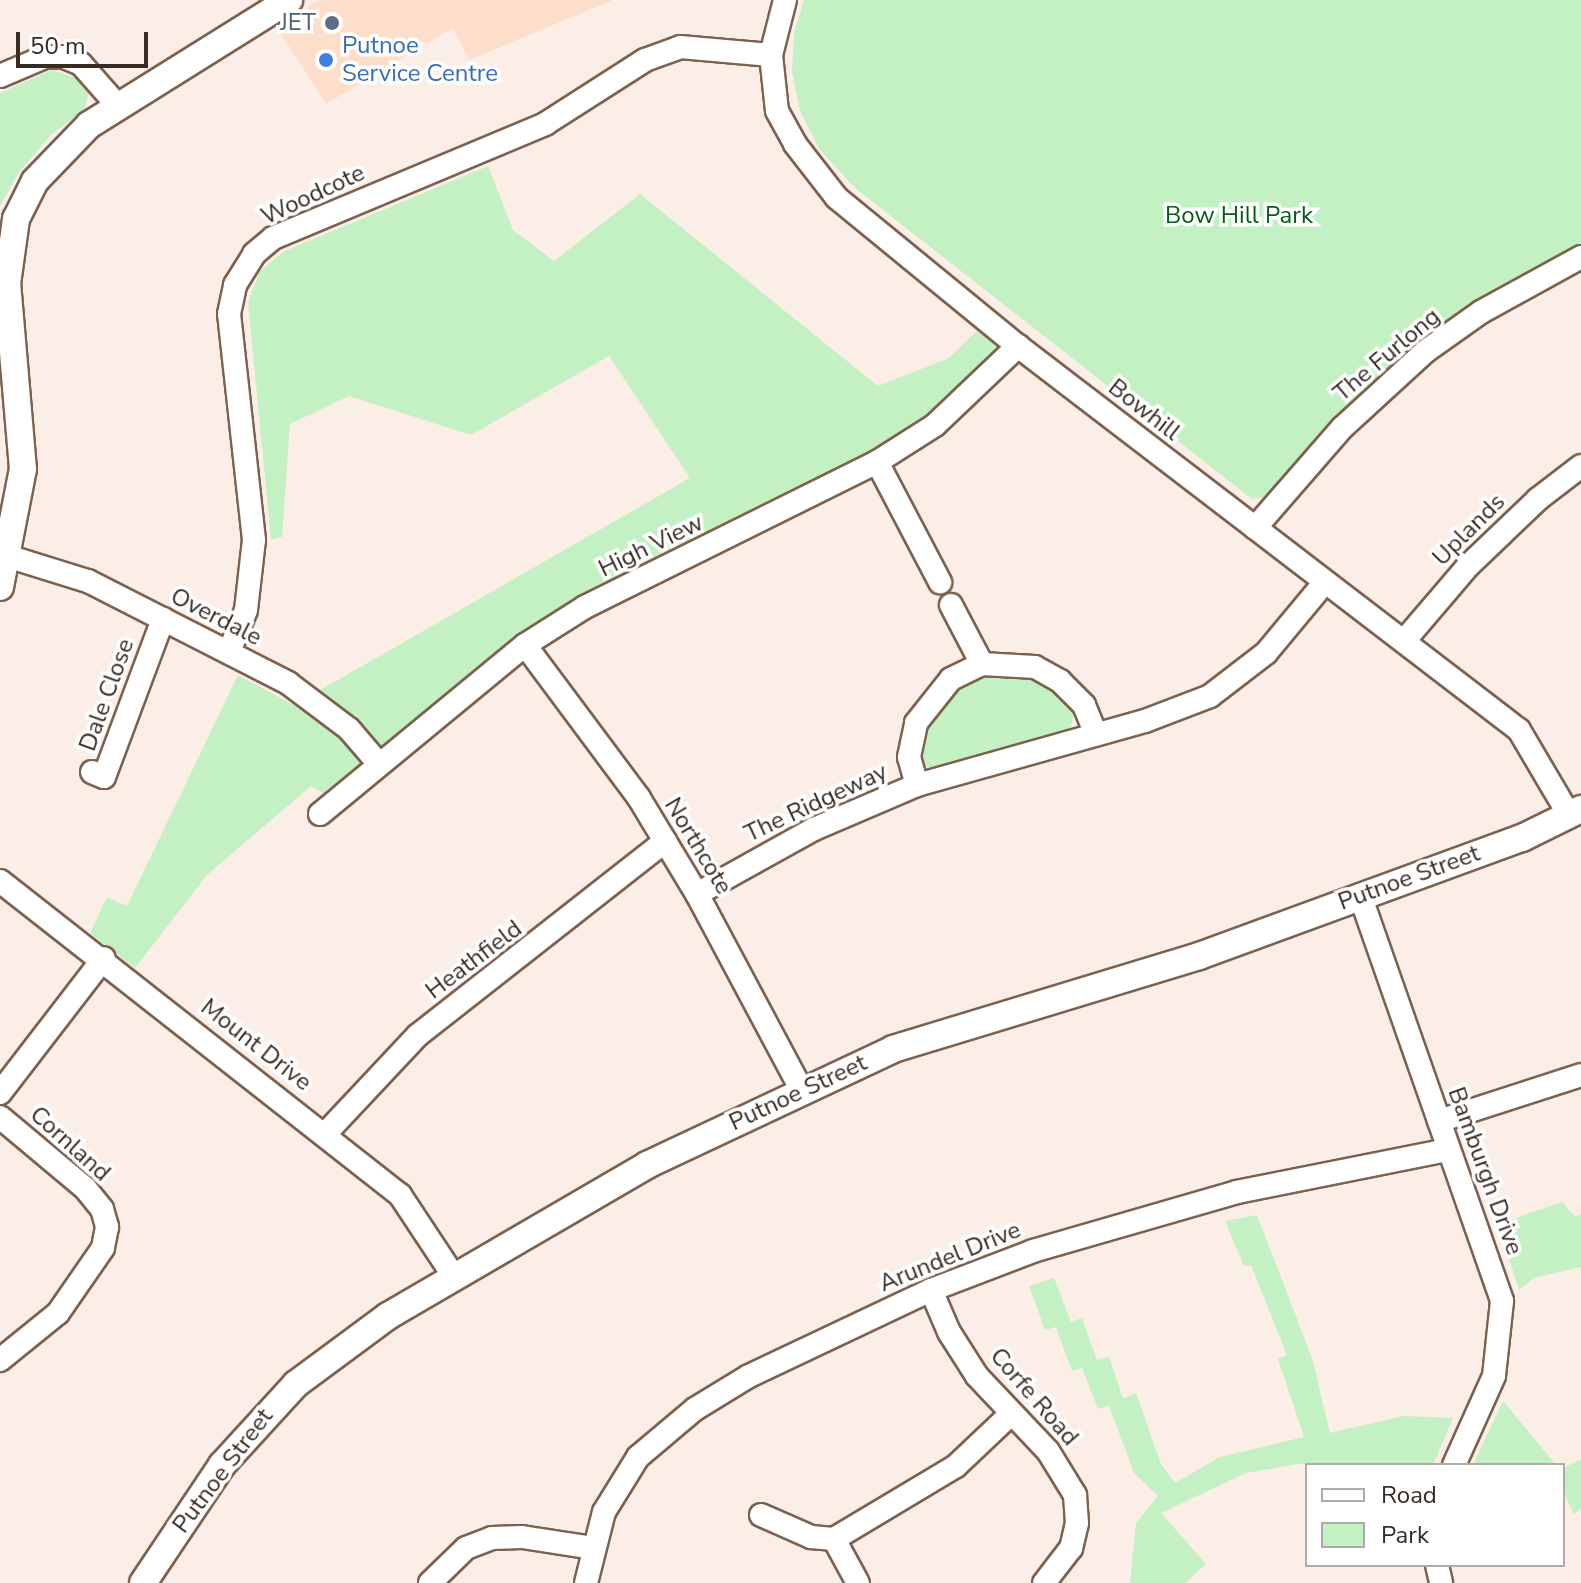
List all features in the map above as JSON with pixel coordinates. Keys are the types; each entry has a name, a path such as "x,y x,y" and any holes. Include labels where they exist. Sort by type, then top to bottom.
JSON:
{"street":[{"path":"0,587 23,469 7,284 16,219 35,181 58,153 118,106 289,0"},
{"name":"Bowhill","path":"785,0 771,55 777,111 816,173 837,198 1018,346 1519,730 1575,812"},
{"name":"Woodcote","path":"229,652 246,610 254,540 229,314 235,285 254,254 273,238 545,124 657,55 680,47 771,55"},
{"path":"0,76 45,57 64,57 81,64 118,106"},
{"name":"The Furlong","path":"1255,528 1342,428 1426,351 1481,312 1581,257"},
{"name":"High View","path":"320,814 378,763 525,645 585,607 877,462 935,425 1018,346"},
{"path":"877,462 940,582"},
{"name":"Uplands","path":"1404,641 1468,566 1538,499 1581,466"},
{"name":"Overdale","path":"7,556 88,581 229,652 323,707 378,763"},
{"name":"The Ridgeway","path":"697,894 814,829 917,785 1187,707 1236,680 1299,618 1325,582"},
{"path":"951,605 982,664 1035,667 1060,681 1084,705 1096,734"},
{"name":"Dale Close","path":"92,772 104,777 163,619"},
{"name":"Northcote","path":"525,645 665,841 697,894 801,1089"},
{"name":"The Ridgeway","path":"917,785 909,757 916,723 951,679 982,664"},
{"name":"Putnoe Street","path":"143,1583 260,1418 334,1353 453,1275 647,1165 801,1089 893,1049 1199,956 1522,838 1575,812"},
{"name":"Heathfield","path":"326,1133 418,1035 665,841"},
{"name":"Mount Drive","path":"0,881 104,958 400,1195 453,1275"},
{"name":"Bamburgh Drive","path":"1360,895 1498,1286 1503,1318 1494,1376 1455,1463"},
{"path":"0,1093 104,958"},
{"path":"1439,1121 1581,1075"},
{"name":"Cornland","path":"0,1117 85,1188 102,1209 107,1227 103,1248 58,1313 0,1360"},
{"name":"Arundel Drive","path":"586,1583 604,1512 621,1481 660,1435 749,1376 931,1290 1033,1251 1237,1192 1448,1150"},
{"name":"Corfe Road","path":"931,1290 949,1332 1010,1415 1048,1451 1075,1495 1077,1523 1071,1548 1044,1583"},
{"path":"761,1515 811,1537 834,1539 956,1466 1010,1415"},
{"path":"430,1583 466,1548 492,1538 552,1540 594,1548"},
{"path":"834,1539 858,1583"}],"shaded area":[{"path":"319,0 613,0 469,60 453,28 326,104 277,28"}],"green space":[{"name":"Bow Hill Park","path":"804,0 1581,0 1581,249 1534,271 1274,496 1252,499 855,188 820,150 800,111 792,72 794,33"},
{"path":"52,70 74,77 89,91 85,109 52,134 19,172 0,206 0,93"},
{"path":"488,166 513,230 554,261 640,194 878,386 949,358 985,323 1005,344 945,407 859,460 528,633 323,793 311,786 207,875 135,968 90,933 107,897 127,906 238,675 301,709 322,689 690,478 609,356 471,435 349,396 290,424 282,537 271,540 248,302 260,271 285,251"},
{"path":"982,674 1033,675 1057,688 1075,708 1070,730 1055,740 942,772 926,766 916,754 920,730 951,688"},
{"path":"1562,1202 1575,1217 1581,1214 1581,1267 1534,1278 1519,1290 1498,1224"},
{"path":"1257,1215 1312,1358 1330,1433 1403,1416 1453,1418 1434,1463 1305,1463 1246,1473 1161,1513 1206,1564 1185,1583 1130,1583 1136,1523 1158,1496 1134,1473 1109,1406 1098,1409 1082,1368 1072,1371 1056,1327 1045,1330 1029,1286 1054,1278 1071,1322 1082,1318 1097,1360 1109,1357 1123,1398 1136,1393 1161,1464 1175,1483 1220,1457 1304,1437 1278,1359 1287,1355 1251,1265 1244,1266 1225,1221"},
{"path":"1503,1401 1554,1463 1474,1463"},
{"path":"1581,1459 1581,1509 1574,1514 1565,1495 1565,1467"}],"place":[{"name":"JET","path":"332,23"},
{"name":"Putnoe Service Centre","path":"326,60"}]}
